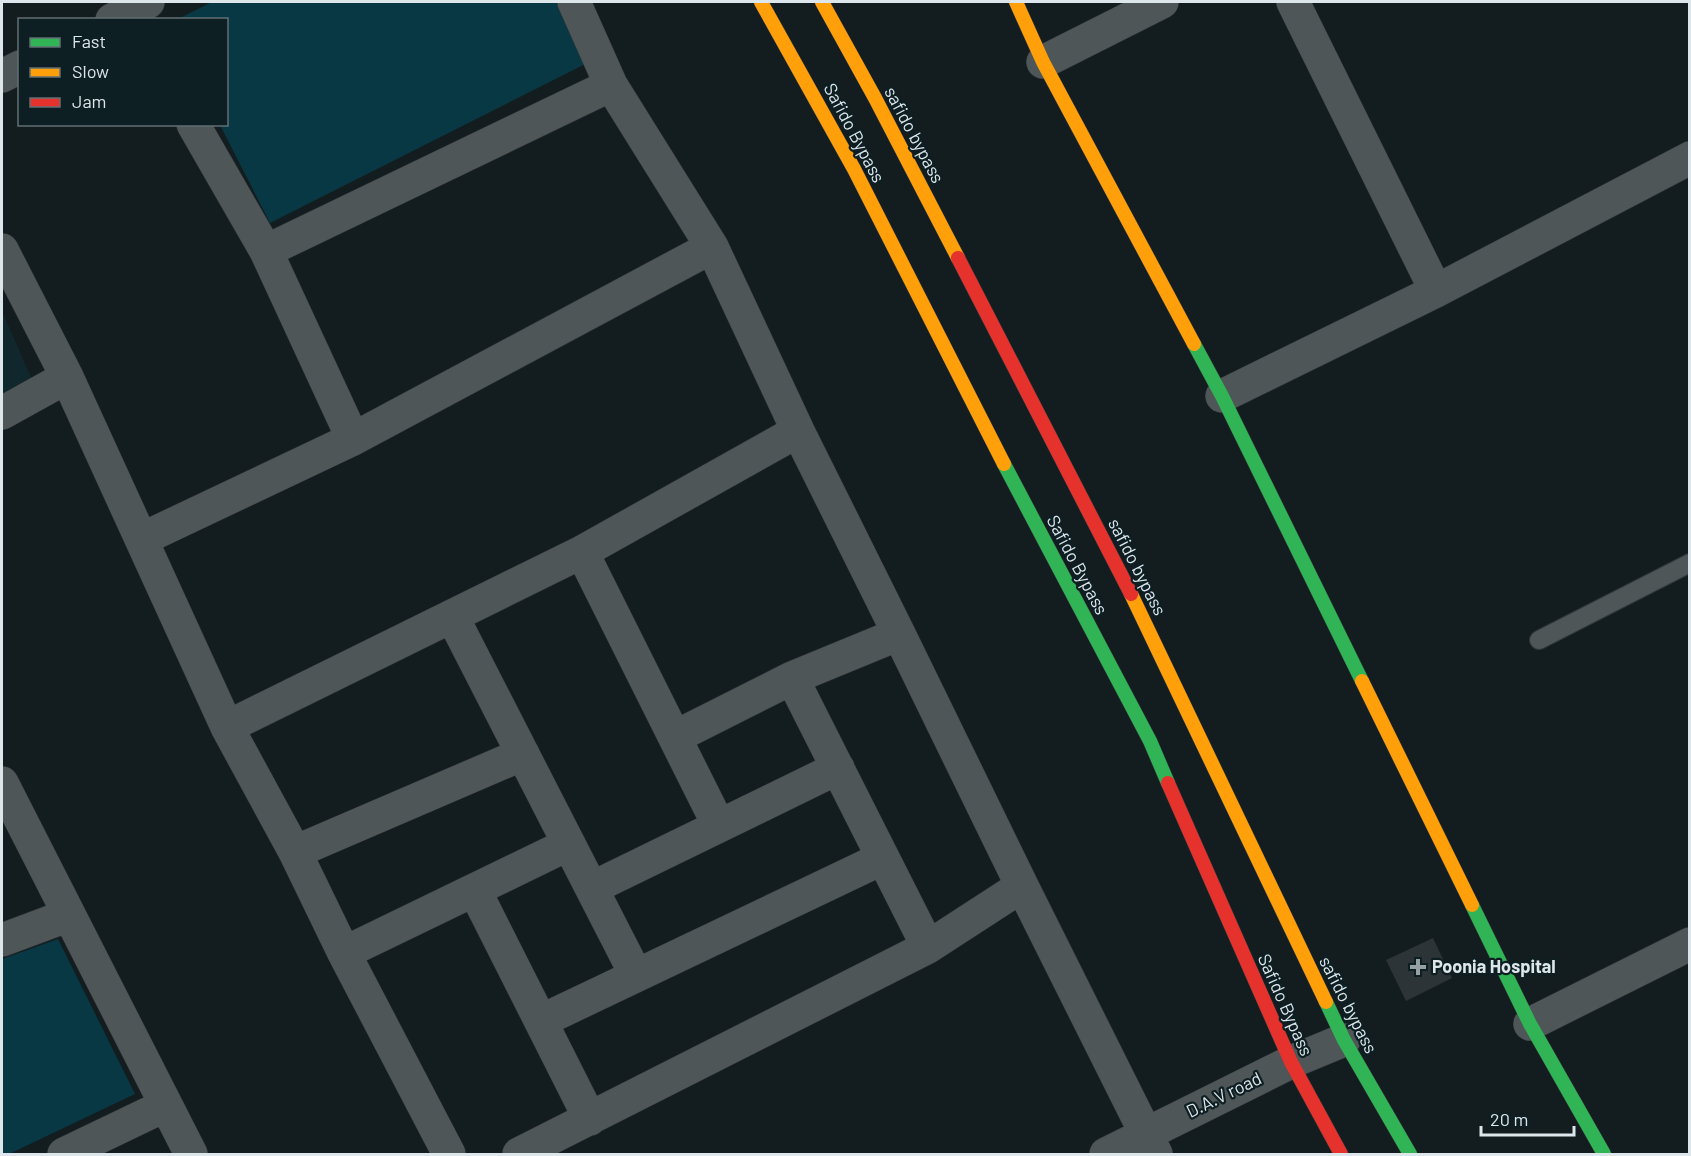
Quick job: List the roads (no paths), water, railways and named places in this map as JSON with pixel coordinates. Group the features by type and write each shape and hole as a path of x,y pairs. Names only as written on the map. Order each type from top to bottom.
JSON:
{"main road":[{"name":"Safido Bypass","path":"761,2 854,169 973,405 1150,741 1291,1062 1341,1155"},
{"name":"safido bypass","path":"822,2 875,98 1129,589 1344,1040 1410,1155"},
{"path":"1016,2 1043,62 1221,396 1530,1024 1604,1155"}],"street":[{"path":"574,2 611,85 712,247 798,431 1151,1144"},
{"path":"1043,62 1162,2"},
{"path":"1293,2 1436,291"},
{"path":"2,76 18,68"},
{"path":"266,251 611,85"},
{"path":"194,126 266,251 353,439"},
{"path":"1221,396 1436,291 1689,158"},
{"path":"142,539 353,439 712,247"},
{"path":"2,250 67,377 227,727 295,852 344,953 449,1155"},
{"path":"2,413 67,377"},
{"path":"227,727 582,552 798,431"},
{"path":"582,552 719,826"},
{"path":"452,616 636,975"},
{"path":"675,737 792,678 899,634"},
{"path":"792,678 928,947"},
{"path":"295,852 523,754"},
{"path":"592,888 838,768"},
{"path":"2,783 191,1155"},
{"path":"344,953 569,844"},
{"path":"541,1021 883,858"},
{"path":"519,1155 928,947 1022,886"},
{"path":"475,891 590,1119"},
{"path":"2,940 69,915"},
{"path":"1530,1024 1689,944"},
{"name":"D.A.V road","path":"1106,1155 1151,1144 1291,1062 1344,1040"},
{"path":"64,1155 166,1105"}],"lane":[{"path":"1539,640 1689,563"}],"place":[{"name":"Poonia Hospital","path":"1418,967"}]}
